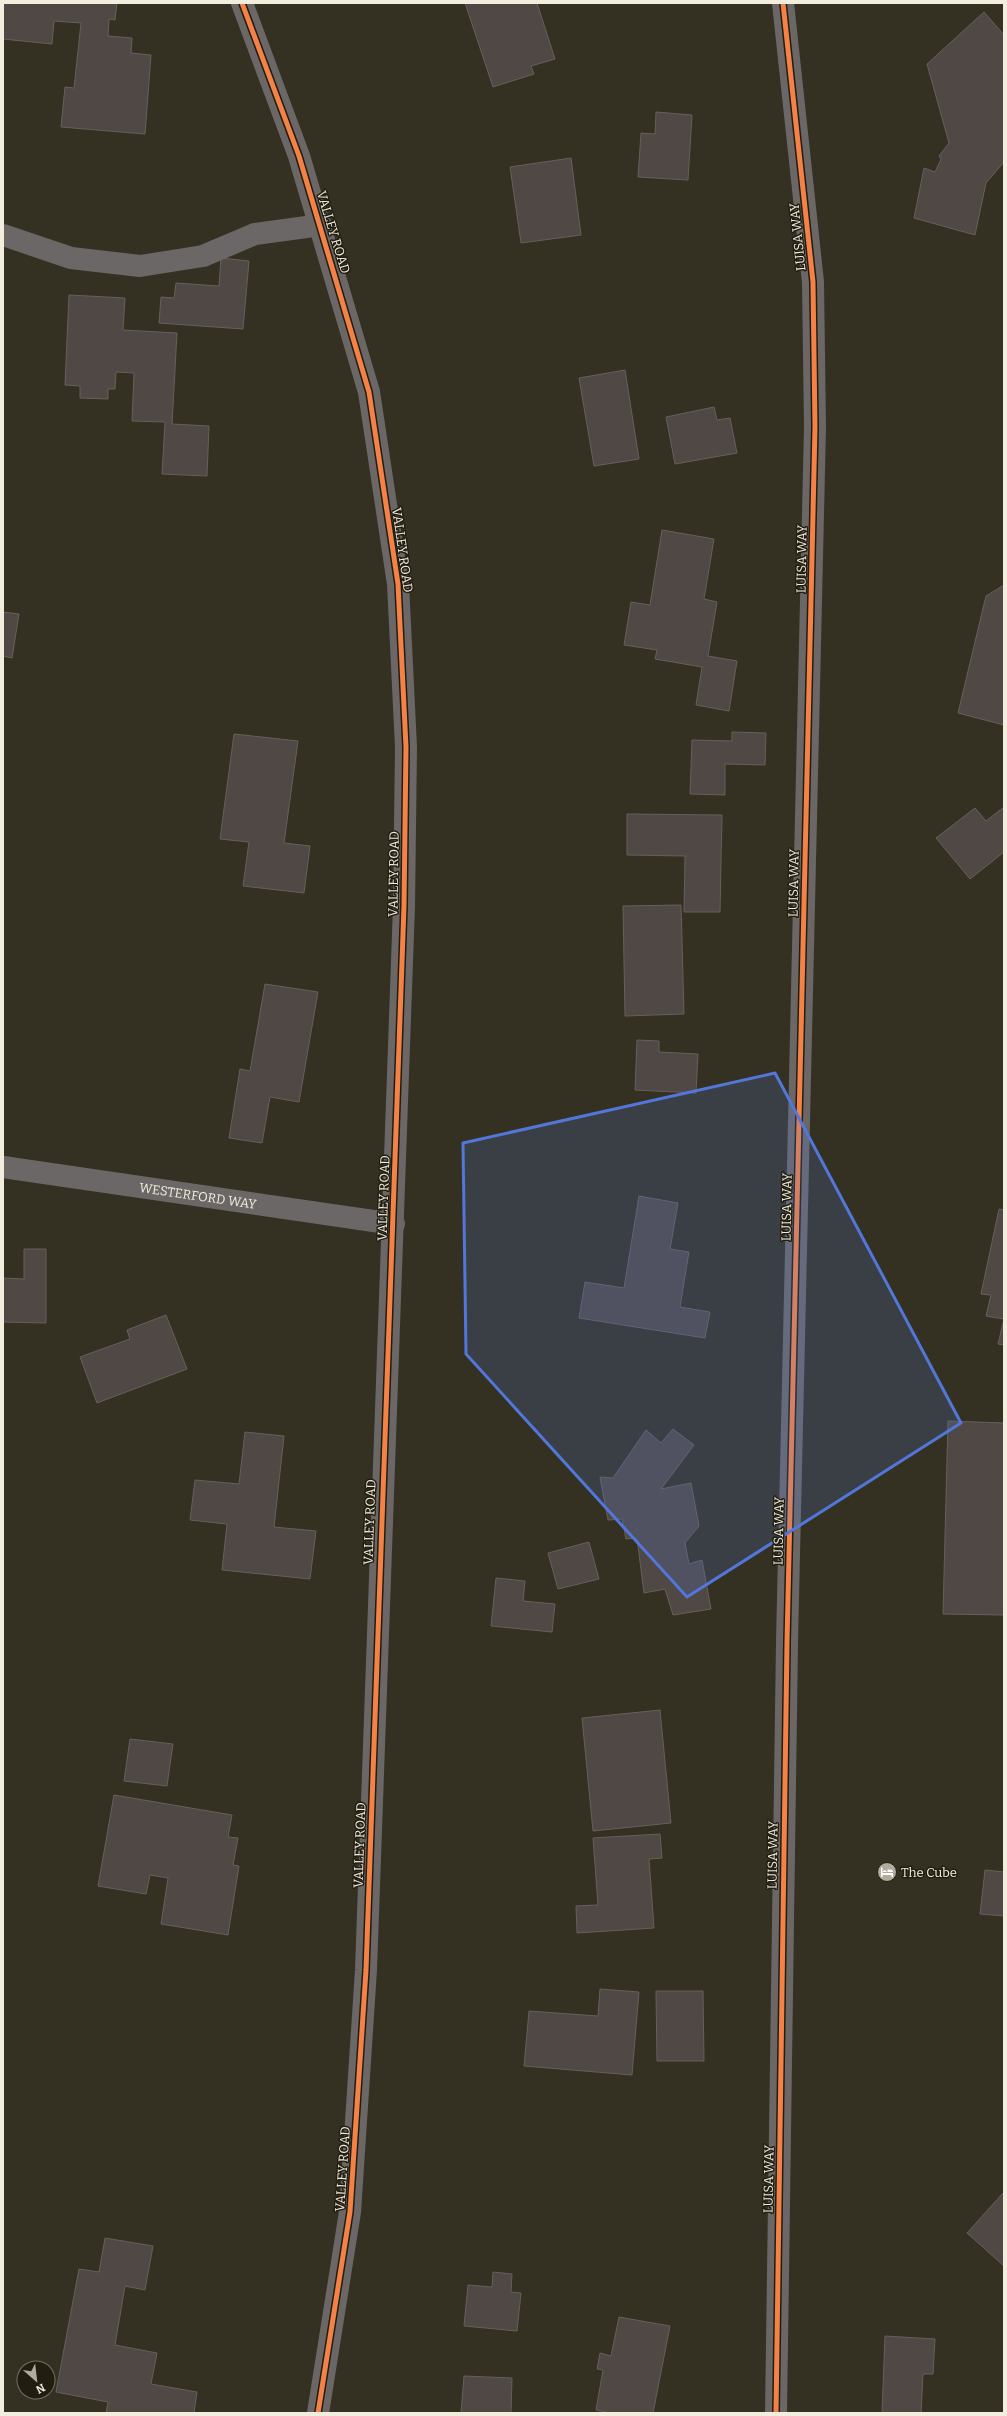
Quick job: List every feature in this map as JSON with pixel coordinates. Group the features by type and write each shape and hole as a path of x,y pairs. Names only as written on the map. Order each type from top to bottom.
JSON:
{"street":[{"name":"VALLEY ROAD","path":"242,3 299,156 321,225 369,392 398,584 406,763 404,906 394,1224 381,1492 364,2001 350,2212 318,2413"},
{"name":"LUISA WAY","path":"776,2413 787,1642 815,427 813,282 783,3"},
{"path":"3,235 71,258 140,266 203,256 255,234 321,225"},
{"name":"WESTERFORD WAY","path":"3,1167 394,1224"}],"highlighted area":[{"path":"775,1073 961,1423 687,1597 466,1354 463,1143"}],"building":[{"path":"3,3 117,3 115,20 109,19 108,36 132,38 131,53 151,55 145,134 61,127 65,87 74,88 81,23 54,21 52,44 3,39"},
{"path":"465,3 537,3 555,59 531,66 534,74 493,87"},
{"path":"984,12 1004,35 1004,162 986,183 975,235 914,218 924,168 935,172 941,159 939,156 949,143 927,64"},
{"path":"656,112 692,115 688,180 638,177 641,133 655,134"},
{"path":"571,158 581,235 521,243 510,167"},
{"path":"221,258 249,261 243,329 159,323 161,297 174,298 176,283 219,286"},
{"path":"69,295 125,298 123,330 177,333 172,424 209,426 207,476 162,474 165,422 132,421 134,373 116,372 115,389 108,389 108,399 80,398 80,386 65,385"},
{"path":"625,370 639,459 594,466 579,378"},
{"path":"714,407 717,420 730,418 737,453 675,464 666,417"},
{"path":"662,530 714,539 704,599 717,602 708,656 737,661 729,711 696,705 702,667 655,659 657,650 624,645 631,602 650,605"},
{"path":"1004,585 1004,725 958,713 986,596"},
{"path":"3,612 19,614 12,658 3,656"},
{"path":"732,732 766,733 765,765 725,764 725,795 690,794 692,740 732,741"},
{"path":"234,734 298,741 284,843 310,846 304,893 243,886 249,842 220,839"},
{"path":"1004,807 1004,852 970,879 936,838 975,808 986,821"},
{"path":"627,814 722,815 720,912 684,912 685,856 627,855"},
{"path":"681,905 684,1014 625,1016 623,906"},
{"path":"265,984 318,992 299,1102 270,1097 262,1143 229,1138 240,1069 250,1071"},
{"path":"637,1040 659,1041 659,1052 698,1054 696,1093 635,1090"},
{"path":"639,1196 678,1203 670,1249 689,1252 680,1307 710,1312 705,1338 579,1318 585,1282 624,1288"},
{"path":"999,1209 1004,1210 1004,1319 986,1316 991,1295 981,1294"},
{"path":"24,1249 46,1249 46,1323 3,1322 3,1278 24,1279"},
{"path":"166,1315 187,1369 97,1403 80,1357 130,1339 127,1330"},
{"path":"1004,1319 1004,1345 998,1344"},
{"path":"948,1421 1004,1423 1004,1615 943,1614"},
{"path":"673,1429 694,1445 661,1489 691,1483 699,1526 685,1543 689,1564 702,1560 711,1609 673,1615 665,1589 644,1593 637,1538 626,1539 622,1519 608,1520 600,1477 613,1478 646,1430 661,1443"},
{"path":"245,1432 284,1436 274,1527 316,1531 310,1579 222,1570 227,1524 190,1520 195,1480 239,1484"},
{"path":"589,1542 599,1579 558,1589 548,1553"},
{"path":"496,1578 525,1581 523,1601 555,1604 552,1632 491,1626"},
{"path":"660,1710 671,1823 593,1831 582,1718"},
{"path":"130,1739 173,1744 167,1786 124,1781"},
{"path":"114,1795 232,1815 228,1837 238,1838 233,1865 239,1866 228,1935 161,1924 168,1878 150,1875 146,1894 98,1886"},
{"path":"660,1834 662,1858 649,1859 654,1928 577,1933 576,1906 598,1905 593,1838"},
{"path":"985,1870 1004,1872 1004,1916 980,1914"},
{"path":"600,1989 639,1992 632,2075 524,2066 529,2011 598,2016"},
{"path":"656,1991 703,1991 704,2061 657,2061"},
{"path":"1004,2192 1004,2266 967,2233"},
{"path":"105,2238 153,2246 145,2290 125,2286 115,2345 157,2353 151,2384 197,2392 194,2413 106,2413 108,2402 56,2392 79,2269 99,2272"},
{"path":"493,2272 512,2274 511,2292 521,2293 517,2331 464,2326 468,2285 492,2287"},
{"path":"619,2317 670,2326 653,2413 610,2413 596,2410 603,2370 597,2369 600,2353 611,2356"},
{"path":"885,2336 935,2339 933,2374 923,2374 921,2413 882,2413"},
{"path":"464,2376 512,2378 511,2413 461,2413"}],"cycle path":[{"path":"242,3 299,156 369,392 398,584 406,747 404,906 366,1970 350,2212 318,2413"},
{"path":"776,2413 787,1642 815,427 813,282 783,3"}],"place":[{"name":"The Cube","path":"887,1872"}]}
